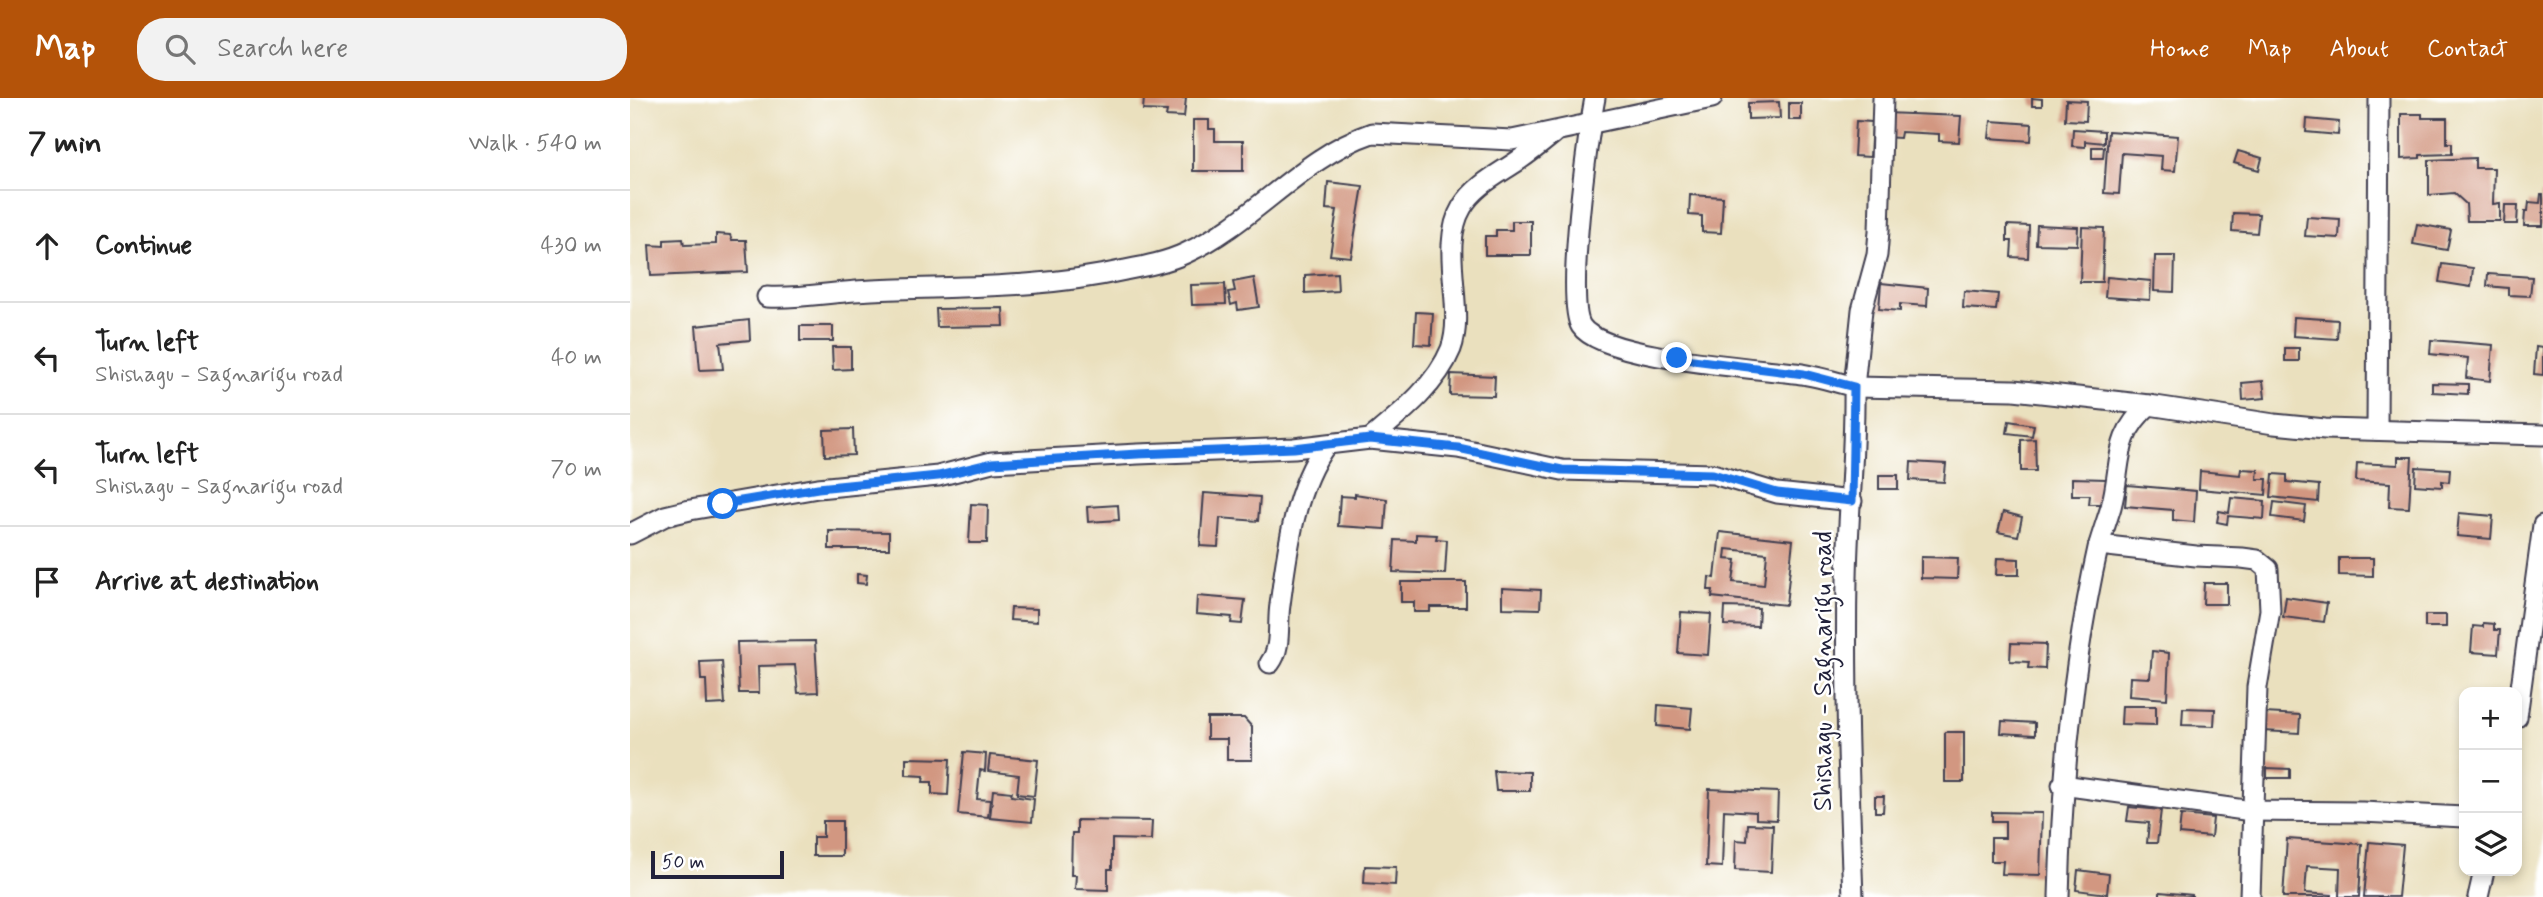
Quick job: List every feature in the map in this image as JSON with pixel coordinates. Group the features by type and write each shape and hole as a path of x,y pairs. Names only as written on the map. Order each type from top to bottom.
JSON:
{"street":[{"path":"1595,98 1578,240 1576,317 1590,336 1616,346 1725,365 1804,374 1854,387 2014,390 2149,405 2296,427 2543,435"},
{"path":"767,297 786,298 857,290 1032,285 1093,277 1155,264 1186,253 1217,236 1327,153 1351,140 1372,133 1512,140 1712,98"},
{"name":"Shishagu - Sagnarigu road","path":"1853,897 1847,741 1847,575 1852,501 1854,387 1862,310 1877,255 1880,231 1883,98"},
{"path":"2377,430 2379,98"},
{"path":"1370,439 1407,407 1436,375 1452,346 1454,308 1451,267 1455,226 1463,205 1483,184 1556,132"},
{"path":"2059,897 2063,785 2079,646 2124,435 2134,419 2149,405"},
{"path":"630,534 665,516 690,510 818,488 938,476 992,463 1326,445 1370,439 1458,448 1562,470 1713,474 1777,493 1852,501"},
{"path":"1270,663 1277,647 1279,605 1294,525 1309,472 1326,445"},
{"path":"2521,687 2543,525"},
{"path":"2099,545 2196,556 2242,558 2257,561 2268,569 2270,610 2257,687 2250,897"},
{"path":"2063,785 2252,811 2459,817"},
{"path":"2478,897 2483,876"}],"building":[{"path":"1144,98 1186,98 1184,117 1166,116 1167,111 1143,110"},
{"path":"2032,98 2042,99 2042,106 2032,106"},
{"path":"2066,100 2087,101 2086,121 2065,120"},
{"path":"1779,102 1780,118 1748,119 1748,103"},
{"path":"1789,103 1801,103 1801,120 1789,120"},
{"path":"1885,113 1961,116 1959,142 1939,141 1939,134 1901,132 1900,138 1884,137"},
{"path":"2401,114 2422,114 2422,118 2447,118 2447,143 2452,143 2452,154 2420,155 2420,158 2401,159"},
{"path":"2307,119 2339,122 2338,135 2306,132"},
{"path":"1193,120 1209,120 1209,129 1215,129 1215,141 1243,141 1243,171 1193,171"},
{"path":"1856,121 1872,122 1870,157 1854,156"},
{"path":"1991,121 2032,124 2031,141 1989,138"},
{"path":"2073,129 2104,131 2104,143 2085,141 2085,147 2072,146"},
{"path":"2108,131 2178,136 2175,171 2161,170 2162,156 2122,153 2119,194 2104,193"},
{"path":"2092,147 2104,147 2103,158 2092,158"},
{"path":"2238,151 2262,158 2259,170 2234,163"},
{"path":"2475,158 2475,168 2494,168 2493,204 2500,203 2500,221 2467,221 2466,204 2454,193 2429,195 2429,160"},
{"path":"1328,182 1363,186 1351,257 1330,255 1337,210 1326,209"},
{"path":"2541,194 2543,226 2524,226 2529,202 2540,203"},
{"path":"1690,195 1723,197 1721,233 1702,232 1702,216 1689,215"},
{"path":"2505,205 2518,205 2517,224 2504,224"},
{"path":"2233,213 2259,214 2257,233 2232,231"},
{"path":"2307,217 2340,219 2339,238 2305,236"},
{"path":"1512,221 1531,221 1531,255 1485,255 1485,236 1496,236 1496,230 1512,230"},
{"path":"2417,224 2451,230 2447,250 2413,244"},
{"path":"2007,225 2029,226 2028,258 2011,257 2012,241 2007,241"},
{"path":"2037,225 2078,227 2077,245 2036,244"},
{"path":"2082,227 2104,228 2102,282 2080,282"},
{"path":"716,234 730,235 732,240 746,240 748,272 651,276 649,245 664,246 664,240 683,239 684,245 716,244"},
{"path":"2155,256 2175,256 2174,292 2154,291"},
{"path":"2442,264 2473,268 2471,287 2439,282"},
{"path":"1337,273 1338,291 1305,293 1305,275"},
{"path":"2488,274 2532,277 2530,296 2508,295 2508,288 2487,286"},
{"path":"2107,277 2151,281 2150,300 2105,297"},
{"path":"1254,278 1259,307 1238,310 1237,303 1231,305 1228,292 1235,291 1233,282"},
{"path":"1881,283 1928,288 1927,306 1900,304 1900,311 1879,309"},
{"path":"1225,284 1226,304 1192,305 1191,285"},
{"path":"1964,291 1998,294 1996,310 1963,308"},
{"path":"1003,308 1004,326 937,327 936,309"},
{"path":"1416,312 1433,313 1431,345 1414,344"},
{"path":"2294,317 2338,320 2337,339 2293,336"},
{"path":"749,320 750,340 720,343 723,369 700,370 696,326"},
{"path":"800,326 833,326 833,341 800,341"},
{"path":"2431,340 2493,345 2490,381 2466,378 2468,358 2430,354"},
{"path":"832,347 851,347 851,369 833,370"},
{"path":"2536,347 2543,348 2543,375 2534,374"},
{"path":"2285,348 2299,348 2299,361 2285,361"},
{"path":"1451,374 1495,376 1494,396 1450,395"},
{"path":"2263,381 2265,398 2243,400 2242,383"},
{"path":"2432,383 2468,384 2468,394 2432,392"},
{"path":"2009,421 2034,425 2032,436 2007,433"},
{"path":"853,429 854,455 825,456 824,430"},
{"path":"2035,439 2036,471 2021,471 2021,440"},
{"path":"2398,457 2412,457 2409,508 2389,507 2390,483 2356,481 2357,463 2398,465"},
{"path":"1911,462 1946,464 1944,482 1910,480"},
{"path":"2416,467 2450,469 2449,482 2442,481 2442,487 2415,485"},
{"path":"2241,469 2258,470 2257,479 2267,479 2266,495 2199,489 2200,471 2240,475"},
{"path":"2273,474 2287,475 2287,482 2319,485 2318,502 2271,497"},
{"path":"1879,475 1898,475 1898,489 1879,489"},
{"path":"2072,478 2106,479 2105,504 2089,504 2090,495 2072,495"},
{"path":"2127,485 2196,491 2194,522 2173,520 2173,510 2125,506"},
{"path":"1204,493 1260,497 1258,521 1220,518 1218,547 1200,546"},
{"path":"1355,494 1387,499 1385,529 1338,526 1340,496 1355,497"},
{"path":"2231,498 2265,501 2264,519 2228,516 2227,524 2217,522 2219,511 2229,513"},
{"path":"2274,502 2306,506 2304,521 2272,517"},
{"path":"971,504 988,505 987,543 969,543"},
{"path":"1118,505 1119,520 1088,522 1087,507"},
{"path":"2003,512 2022,517 2018,536 1998,532"},
{"path":"2459,513 2493,516 2491,539 2457,536"},
{"path":"829,531 889,532 889,549 829,549"},
{"path":"1720,532 1793,540 1786,605 1712,597 1713,590 1708,590 1709,577 1715,578","holes":["1726,549 1767,553 1764,585 1733,582 1736,560 1725,559"]},
{"path":"1416,534 1437,535 1436,539 1447,540 1445,574 1393,572 1395,540 1416,541"},
{"path":"1921,557 1958,558 1957,579 1921,578"},
{"path":"1997,558 2019,559 2019,575 1996,575"},
{"path":"2339,558 2373,558 2373,576 2339,575"},
{"path":"857,574 867,575 866,584 857,583"},
{"path":"1401,582 1466,582 1466,607 1430,607 1430,612 1414,612 1414,602 1401,602"},
{"path":"2204,583 2227,583 2227,604 2203,604"},
{"path":"1502,588 1541,590 1540,609 1502,608"},
{"path":"1197,596 1245,600 1242,624 1231,623 1232,617 1196,614"},
{"path":"2286,597 2327,603 2324,622 2283,617"},
{"path":"1725,607 1759,608 1758,626 1724,625"},
{"path":"1011,608 1037,609 1037,622 1010,620"},
{"path":"1681,612 1711,614 1708,655 1678,653"},
{"path":"2425,615 2446,615 2446,627 2425,627"},
{"path":"2483,623 2494,624 2494,630 2500,630 2498,654 2471,652 2473,626 2483,627"},
{"path":"815,641 818,692 798,693 795,665 758,666 759,693 739,693 737,642"},
{"path":"2011,643 2046,644 2045,669 2028,668 2029,662 2010,661"},
{"path":"2152,651 2169,653 2167,699 2129,696 2130,677 2150,678"},
{"path":"722,661 725,704 707,705 706,680 701,680 700,662"},
{"path":"1658,705 1692,708 1690,729 1657,726"},
{"path":"2122,706 2156,706 2156,725 2121,724"},
{"path":"2183,708 2215,709 2214,726 2182,725"},
{"path":"2264,713 2300,715 2299,733 2263,731"},
{"path":"1207,718 1244,718 1252,727 1252,760 1227,760 1227,739 1207,739"},
{"path":"2002,721 2035,723 2035,735 2001,733"},
{"path":"1945,732 1964,732 1964,782 1945,782"},
{"path":"964,752 986,754 985,771 980,770 977,799 990,800 988,817 958,814"},
{"path":"990,755 1038,760 1034,796 1017,794 1019,775 988,771"},
{"path":"906,758 950,759 948,795 932,794 932,782 923,782 924,776 906,775"},
{"path":"2267,768 2290,769 2290,778 2267,778"},
{"path":"1494,771 1530,772 1530,791 1496,791"},
{"path":"1709,789 1778,792 1777,820 1756,819 1756,812 1724,810 1722,867 1706,866"},
{"path":"993,790 1012,792 1011,796 1034,799 1032,822 990,818"},
{"path":"1875,796 1884,796 1883,812 1875,812"},
{"path":"2129,807 2161,810 2157,843 2147,843 2149,823 2127,821"},
{"path":"1992,812 2042,813 2040,875 2002,874 2003,861 1991,861 1991,838 2005,838 2005,821 1992,821"},
{"path":"2181,815 2213,818 2211,837 2179,834"},
{"path":"1077,820 1152,821 1151,840 1112,839 1112,869 1108,869 1108,890 1075,889 1076,875 1071,875 1072,833 1077,833"},
{"path":"823,821 842,821 842,856 813,856 813,837 823,837"},
{"path":"1748,824 1773,825 1771,872 1735,870 1736,840 1747,841"},
{"path":"2287,839 2362,844 2359,897 2339,897 2340,868 2307,866 2305,893 2332,897 2283,897"},
{"path":"2369,842 2403,845 2398,897 2364,897"},
{"path":"1365,866 1396,867 1395,885 1364,883"},
{"path":"2078,870 2109,874 2107,894 2076,890"},
{"path":"2160,892 2192,895 2192,897 2160,897"}],"route":[{"path":"723,504 818,488 938,476 974,466 1019,460 1294,448 1370,439 1458,448 1562,470 1713,474 1777,493 1852,501 1854,387 1804,374 1677,358"}]}
